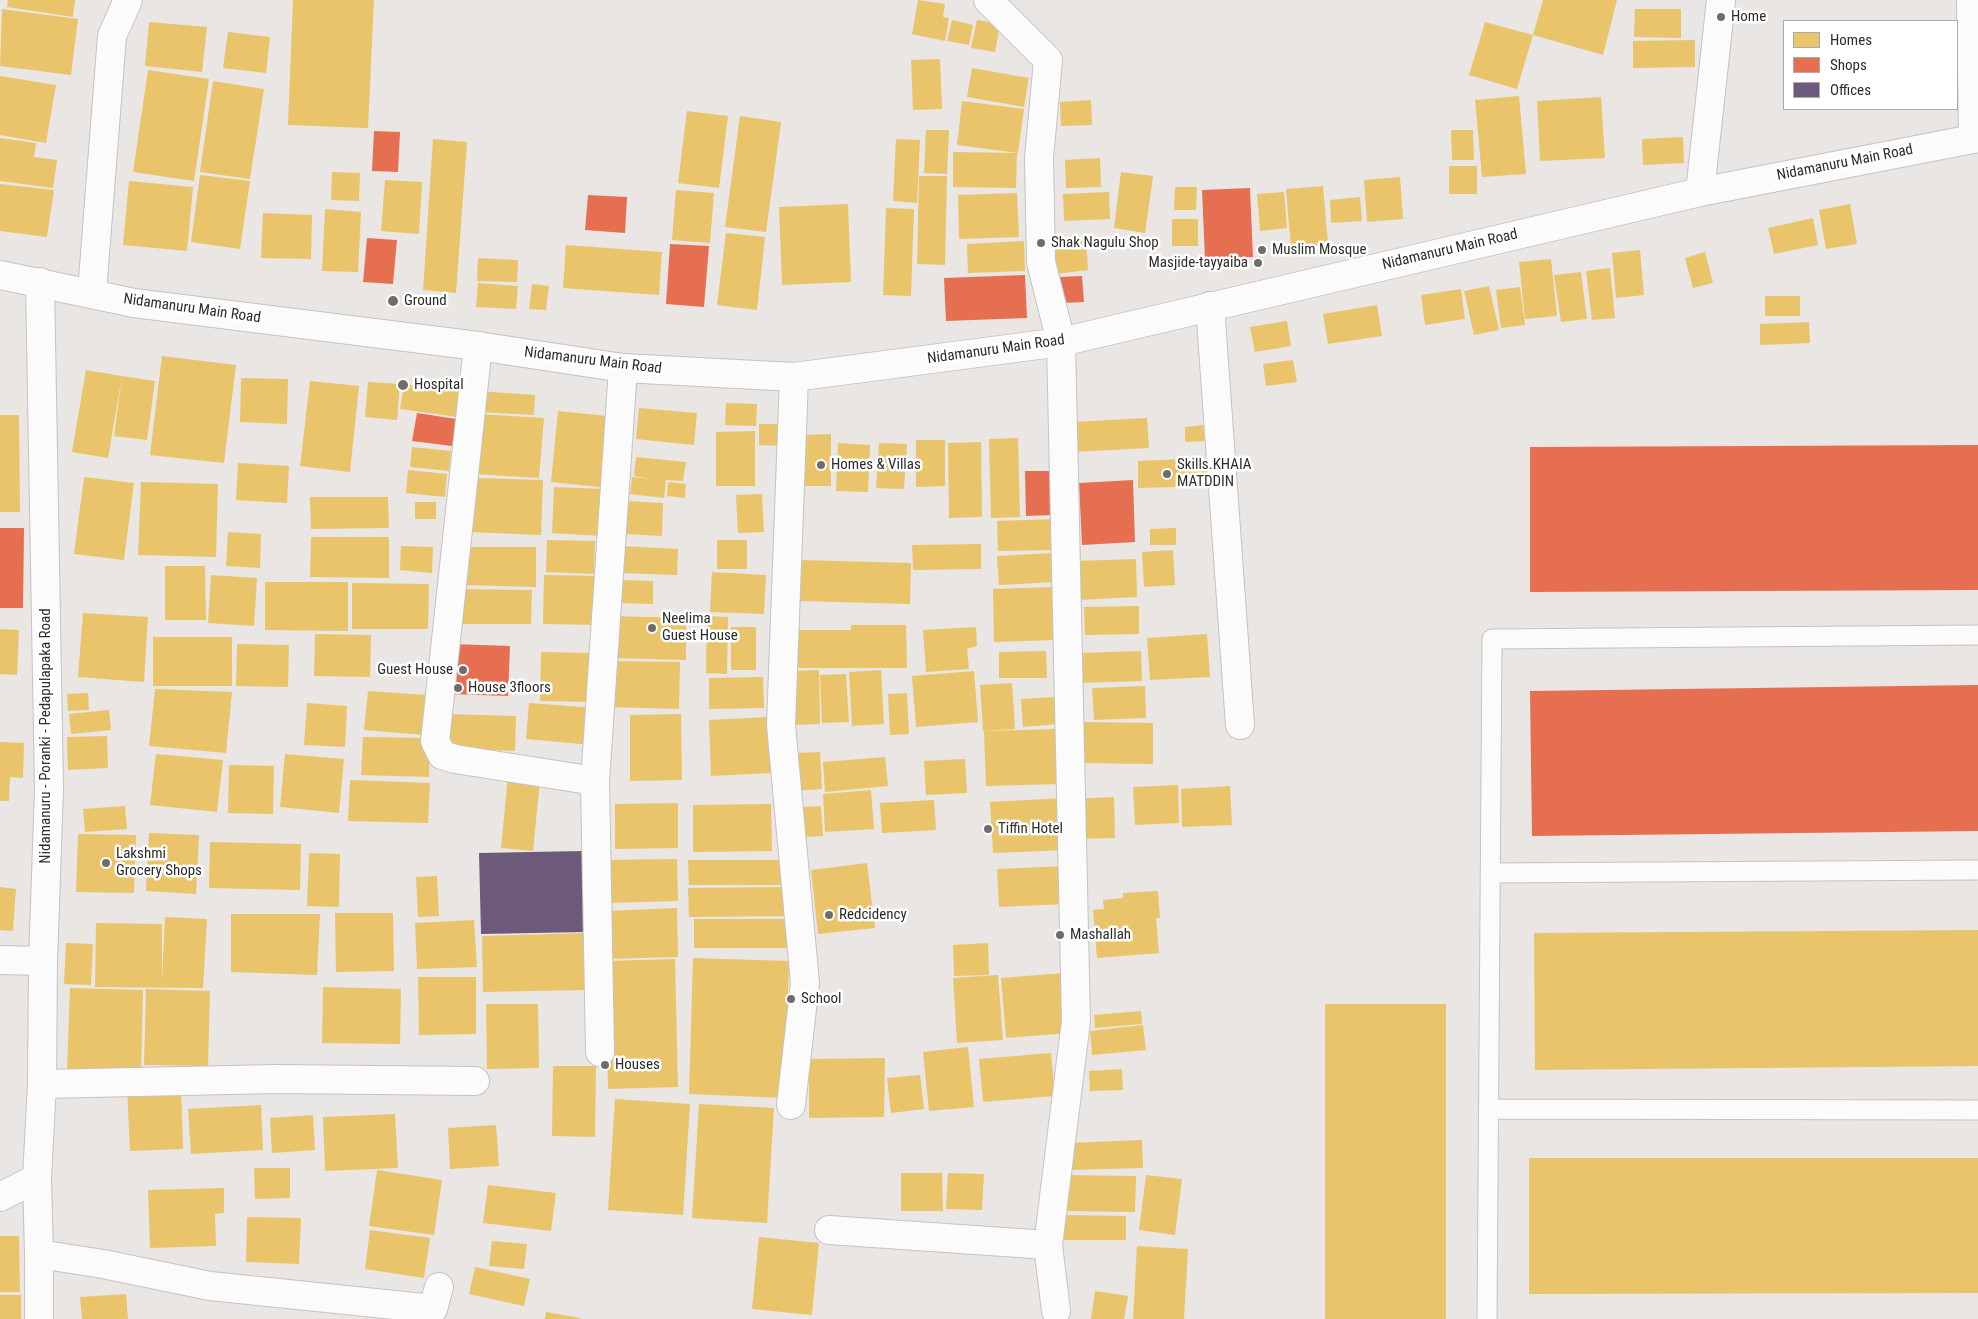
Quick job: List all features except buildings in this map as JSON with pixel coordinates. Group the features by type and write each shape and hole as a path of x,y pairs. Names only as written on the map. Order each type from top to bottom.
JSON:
{"street":[{"path":"92,292 112,36 112,0"},
{"path":"112,36 128,0"},
{"path":"988,0 1048,60 1039,158 1041,262 1062,342 1076,1021 1048,1246 1056,1311"},
{"path":"1700,192 1721,0"},
{"path":"1971,0 1975,138"},
{"name":"Nidamanuru Main Road","path":"0,275 92,292 134,303 478,346 623,368 794,376 1062,342 1700,192 1975,138"},
{"name":"Nidamanuru - Poranki - Pedapulapaka Road","path":"39,1319 37,1178 42,1084 43,961 49,790 40,282"},
{"path":"1210,306 1240,725"},
{"path":"478,346 435,741 442,755 455,759 595,781"},
{"path":"600,1052 595,781 623,368"},
{"path":"791,1105 805,983 781,725 794,376"},
{"path":"0,960 43,961"},
{"path":"42,1084 276,1079 475,1081"},
{"path":"0,1197 37,1178"},
{"path":"829,1230 1048,1246"},
{"path":"39,1254 103,1264 210,1286 435,1305"}],"lane":[{"path":"1487,1319 1492,638 1978,635"},
{"path":"1490,872 1978,870"},
{"path":"1488,1109 1978,1110"}],"place":[{"name":"Home","path":"1721,17"},
{"name":"Shak Nagulu Shop","path":"1041,243"},
{"name":"Muslim Mosque","path":"1262,250"},
{"name":"Masjide-tayyaiba","path":"1258,263"},
{"name":"Ground","path":"393,301"},
{"name":"Hospital","path":"403,385"},
{"name":"Homes & Villas","path":"821,465"},
{"name":"Skills.KHAIA MATDDIN","path":"1167,474"},
{"name":"Neelima Guest House","path":"652,628"},
{"name":"Guest House","path":"463,670"},
{"name":"House 3floors","path":"458,688"},
{"name":"Tiffin Hotel","path":"988,829"},
{"name":"Lakshmi Grocery Shops","path":"106,863"},
{"name":"Redcidency","path":"829,915"},
{"name":"Mashallah","path":"1060,935"},
{"name":"School","path":"791,999"},
{"name":"Houses","path":"605,1065"}]}
